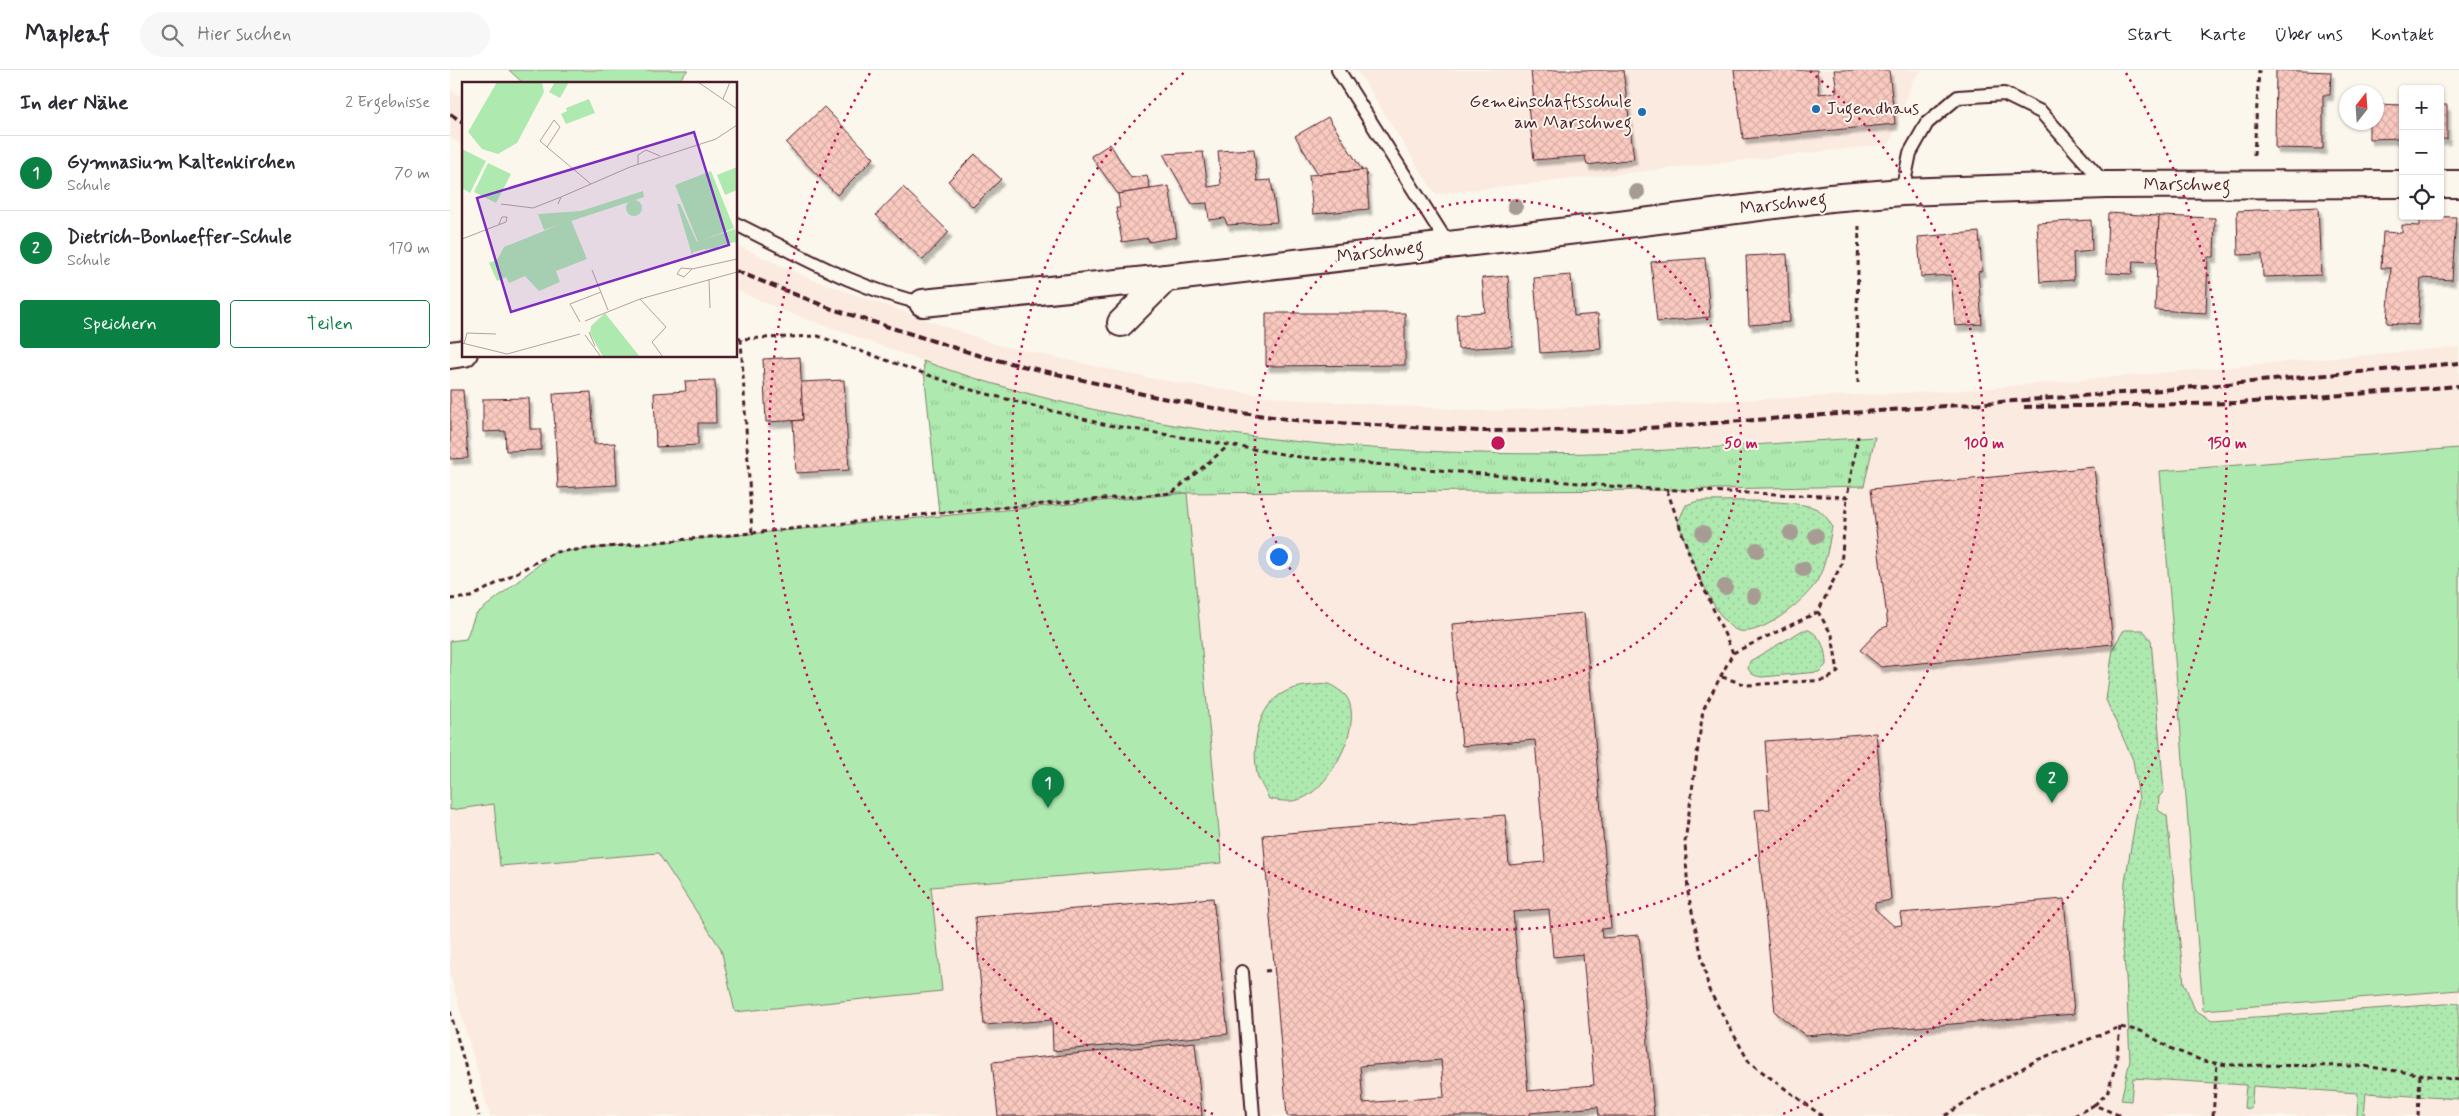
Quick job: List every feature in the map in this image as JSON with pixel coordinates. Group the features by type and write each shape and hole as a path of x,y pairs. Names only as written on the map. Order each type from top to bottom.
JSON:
{"street":[{"name":"Marschweg","path":"923,303 1166,278 1902,192 2106,185 2399,184"},
{"path":"2444,184 2459,184"},
{"path":"1121,323 1166,278"}],"lane":[{"path":"1338,70 1448,244"},
{"path":"1902,192 1910,153 1927,123 1958,97 2004,94 2041,112 2106,185"},
{"path":"738,225 850,279 900,298 923,303"},
{"path":"1242,972 1253,1116"}],"path":[{"path":"2253,186 2259,70"},
{"path":"1858,383 1857,313 1860,196"},
{"path":"752,533 741,339 818,336 968,389 1103,424 1228,446 1310,458 1667,490 1847,497"},
{"path":"1822,1116 1749,1062 1709,990 1688,893 1685,842 1703,710 1733,653 1818,612 1841,565 1847,497 1858,436"},
{"path":"450,600 471,597 556,552 939,513 1172,493 1228,446"},
{"path":"1667,490 1693,564 1733,653"},
{"path":"1722,677 1747,685 1826,680 1838,672 1832,635 1818,612"},
{"path":"450,1011 479,1116"},
{"path":"2074,1116 2094,1105 2107,1094 2116,1064 2120,1028"},
{"path":"1945,1116 1980,1092 2037,1060 2120,1028 2141,1031 2172,1048 2203,1061 2260,1066 2363,1066 2459,1080"},
{"path":"2213,1116 2217,1063"},
{"path":"2418,1116 2420,1074"},
{"path":"2094,1105 2121,1116"}],"shaded area":[{"name":"Gemeinschaftsschule am Marschweg","path":"1357,70 1922,70 1913,80 1890,144 1435,194"},
{"path":"450,90 462,97 462,145 450,137"},
{"path":"738,246 808,278 998,345 1154,379 1288,399 1484,411 1953,391 2459,347 2459,1116 490,1116 450,974 450,641 466,639 475,615 556,552 939,513 1172,493 1667,490 1875,437 1618,452 1479,453 1298,443 1145,421 985,383 787,312 738,291"}],"green space":[{"path":"509,70 688,70 677,82 522,82"},
{"path":"923,361 990,383 1058,401 1127,416 1197,429 1337,445 1408,450 1529,454 1628,452 1875,437 1864,486 1667,490 1172,493 939,513"},
{"path":"2459,448 2459,990 2203,1010 2160,471"},
{"path":"1187,493 1222,863 931,887 942,991 735,1012 721,949 658,853 500,866 494,804 450,810 450,641 466,639 475,615 555,552"},
{"path":"1698,501 1777,502 1817,509 1826,516 1832,526 1827,554 1817,581 1792,608 1767,625 1755,630 1743,631 1734,629 1726,622 1709,596 1678,522 1686,505"},
{"path":"1803,630 1809,630 1817,636 1822,644 1826,665 1819,672 1762,677 1755,676 1750,672 1748,668 1750,661"},
{"path":"2124,630 2143,630 2151,640 2164,791 2159,797 2158,810 2167,816 2184,983 2195,1010 2212,1020 2459,1003 2459,1099 2366,1093 2364,1116 2357,1115 2358,1093 2253,1086 2251,1109 2244,1108 2246,1085 2133,1078 2131,1101 2121,1100 2130,1060 2126,977 2121,932 2125,882 2139,799 2133,760 2106,700 2113,648"},
{"path":"1330,684 1346,696 1351,708 1348,737 1342,753 1324,781 1313,792 1295,801 1269,799 1257,774 1255,752 1258,728 1262,717 1275,698 1285,692 1301,687"}],"building":[{"path":"1531,70 1623,70 1634,159 1587,165 1585,156 1534,160 1528,105 1534,104"},
{"name":"Jugendhaus","path":"1734,70 1817,70 1819,94 1837,92 1834,70 1889,70 1895,124 1743,139"},
{"path":"2276,70 2331,72 2330,95 2323,95 2323,149 2275,148"},
{"path":"2384,104 2399,105 2399,138 2369,139 2369,130 2384,130"},
{"path":"2444,105 2447,105 2447,139 2444,139"},
{"path":"824,107 874,158 837,195 786,143"},
{"path":"1328,117 1362,170 1318,174 1295,136"},
{"path":"1110,144 1131,178 1147,175 1150,189 1118,194 1091,156"},
{"path":"1254,149 1257,181 1271,180 1277,222 1227,225 1225,218 1209,220 1207,203 1192,204 1163,154 1203,152 1208,187 1221,185 1218,151"},
{"path":"975,154 1001,179 973,207 948,181"},
{"path":"1366,170 1369,209 1313,214 1309,175"},
{"path":"1169,186 1177,237 1149,242 1148,238 1122,242 1116,208 1120,208 1118,194"},
{"path":"903,187 949,232 923,260 876,215"},
{"path":"2318,207 2321,275 2263,277 2262,254 2238,255 2237,211"},
{"path":"2108,213 2159,216 2157,262 2133,261 2132,274 2106,273"},
{"path":"2159,216 2215,218 2214,257 2208,257 2206,313 2155,310"},
{"path":"2444,217 2456,217 2452,280 2421,278 2418,325 2387,323 2391,268 2381,268 2383,232 2402,233 2402,225 2420,226 2420,220 2444,220"},
{"path":"2091,220 2092,251 2073,253 2074,280 2040,282 2037,223"},
{"path":"1979,232 1982,271 1978,272 1982,324 1955,326 1951,275 1921,277 1918,237"},
{"path":"1787,254 1790,322 1749,325 1746,256"},
{"path":"1705,258 1710,317 1657,322 1651,262"},
{"path":"1571,275 1574,316 1598,314 1601,349 1540,353 1534,278"},
{"path":"1508,276 1512,346 1458,349 1456,314 1485,312 1482,278"},
{"path":"1266,313 1405,313 1405,365 1266,366"},
{"path":"800,357 803,420 766,422 763,359"},
{"path":"715,380 716,423 698,423 698,445 656,447 654,393 686,391 685,381"},
{"path":"844,380 849,470 796,473 793,421 803,420 801,382"},
{"path":"450,390 463,390 468,458 450,459"},
{"path":"591,392 594,444 615,443 617,485 558,488 553,394"},
{"path":"529,398 530,429 541,429 541,450 506,451 505,431 483,432 483,399"},
{"path":"2094,467 2113,644 1881,667 1860,650 1880,629 1888,626 1871,489"},
{"path":"1584,613 1611,928 1601,929 1602,938 1639,935 1654,1116 1599,1116 1598,1107 1530,1113 1530,1116 1287,1116 1263,835 1505,815 1509,865 1545,862 1535,740 1462,746 1452,624","holes":["1549,909 1553,957 1583,954 1594,1085 1528,1091 1513,912","1441,1060 1444,1097 1363,1103 1360,1066"]},
{"path":"1876,733 1891,900 1875,903 1875,909 1894,926 1902,925 1900,913 2064,899 2074,1014 1806,1036 1775,1012 1755,810 1770,809 1765,741"},
{"path":"1213,898 1228,1034 1053,1051 1052,1020 984,1025 975,917"},
{"path":"1195,1042 1202,1116 998,1116 992,1062"}],"railway":[{"path":"450,114 462,122"},
{"path":"738,272 832,309 984,357 1147,395 1234,412 1303,421 1480,431 1620,430 2162,390 2459,363"},
{"path":"2024,407 2239,403 2459,386"}],"place":[{"name":"Jugendhaus","path":"1816,109"},
{"name":"Gemeinschaftsschule am Marschweg","path":"1642,112"},
{"name":"Dietrich-Bonhoeffer-Schule","path":"2052,803"},
{"name":"Gymnasium Kaltenkirchen","path":"1048,808"}]}
